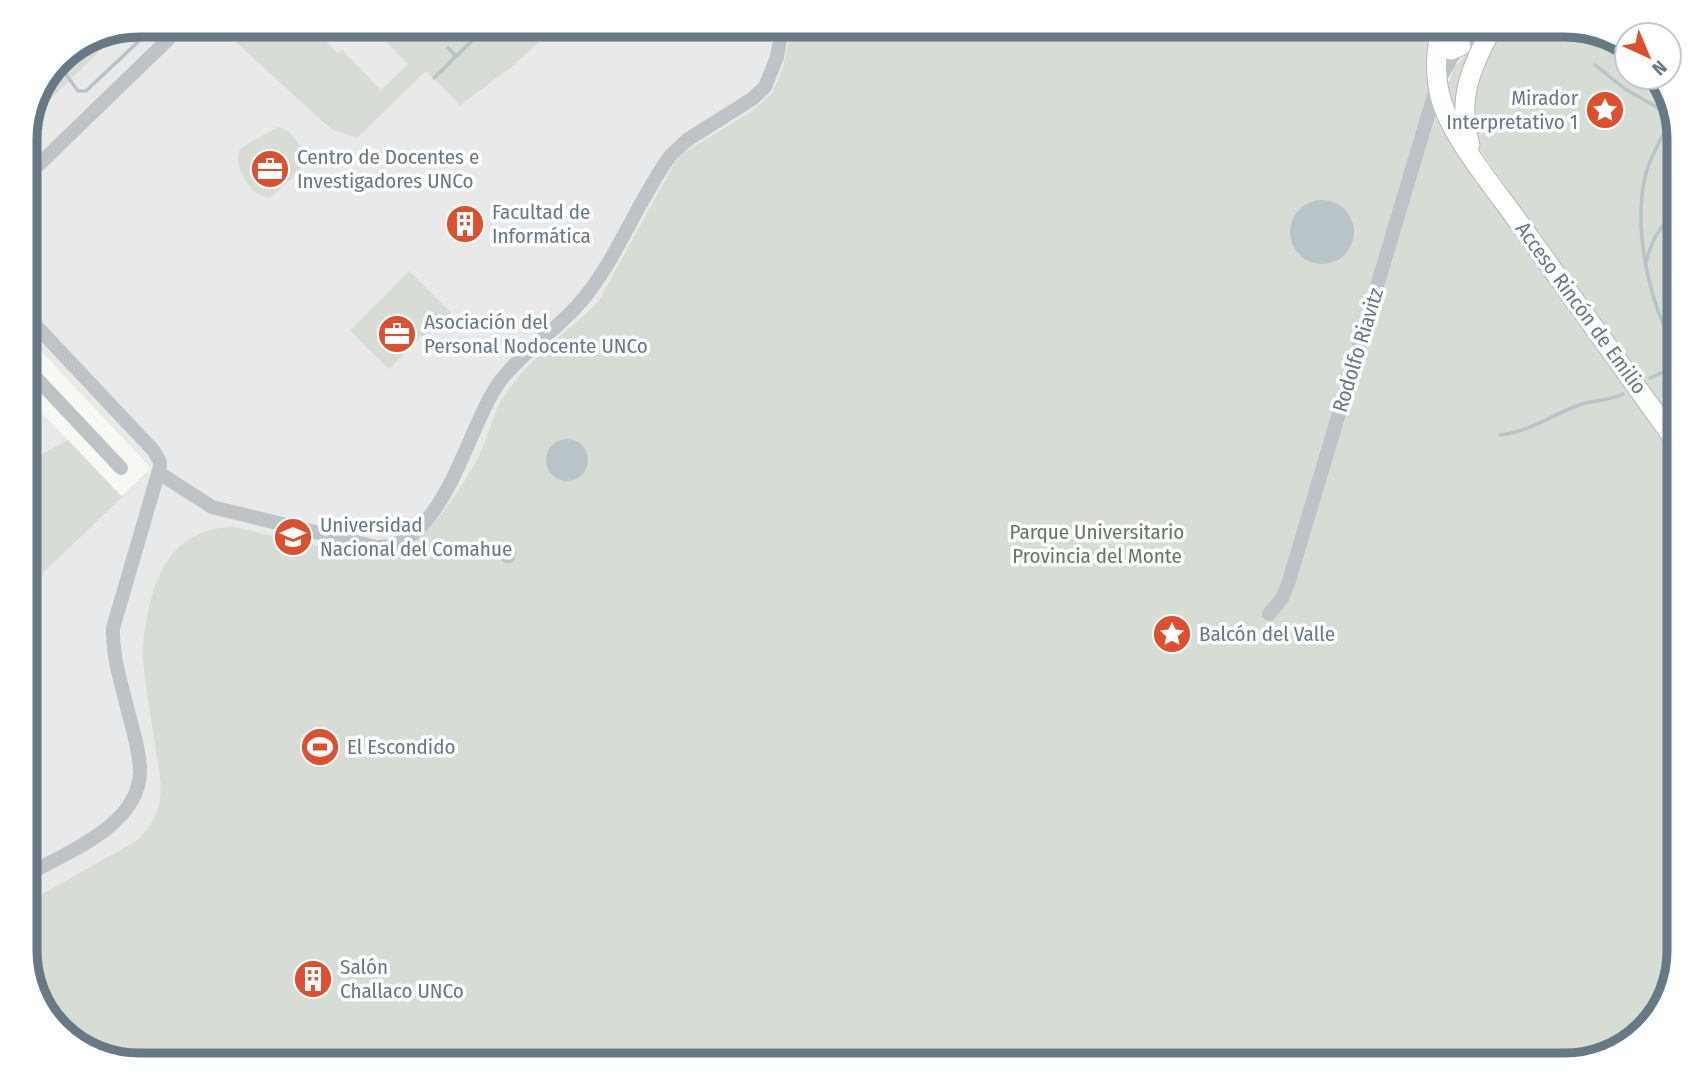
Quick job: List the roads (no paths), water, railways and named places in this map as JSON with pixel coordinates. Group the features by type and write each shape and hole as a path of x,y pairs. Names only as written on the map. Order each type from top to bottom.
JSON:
{"main road":[{"name":"Rodolfo Riavitz","path":"1438,82 1440,37"},
{"path":"1442,37 1447,49 1455,50 1461,46"},
{"name":"Acceso Rincón de Emilio","path":"1482,171 1469,144 1464,100 1472,69 1488,37"},
{"name":"Acceso Rincón de Emilio","path":"1438,82 1450,122 1482,171 1667,429"}],"street":[{"path":"37,166 171,37"},
{"path":"159,473 204,503 230,513 376,547 405,540 429,516 441,497 501,380 588,293 670,156 687,140 752,99 765,87 777,57 781,37"},
{"name":"Rodolfo Riavitz","path":"1269,614 1282,598 1288,584 1438,82 1448,63 1470,37"},
{"path":"1421,136 1435,128 1454,135 1482,171"},
{"path":"37,327 154,451 160,462 113,628 114,652 139,761 138,787 126,811 109,827 37,869"},
{"path":"37,379 121,468"}],"waterway":[{"path":"65,69 78,91 86,91 143,37"},
{"path":"434,78 476,37"},
{"path":"448,48 456,56"},
{"path":"1595,65 1625,89 1664,113"},
{"path":"1666,129 1646,173 1641,217 1646,266 1667,333"},
{"path":"1646,263 1651,247 1667,221"},
{"path":"1650,378 1667,372"},
{"path":"1500,435 1531,427 1579,405 1623,394"}],"place":[{"name":"Mirador Interpretativo 1","path":"1605,110"},
{"name":"Centro de Docentes e Investigadores UNCo","path":"270,169"},
{"name":"Facultad de Informática","path":"465,224"},
{"name":"Asociación del Personal Nodocente UNCo","path":"397,334"},
{"name":"Universidad Nacional del Comahue","path":"293,537"},
{"name":"Balcón del Valle","path":"1172,634"},
{"name":"El Escondido","path":"320,747"},
{"name":"Salón Challaco UNCo","path":"313,979"}],"park label":[{"name":"Parque Universitario Provincia del Monte","path":"1097,544"}]}
